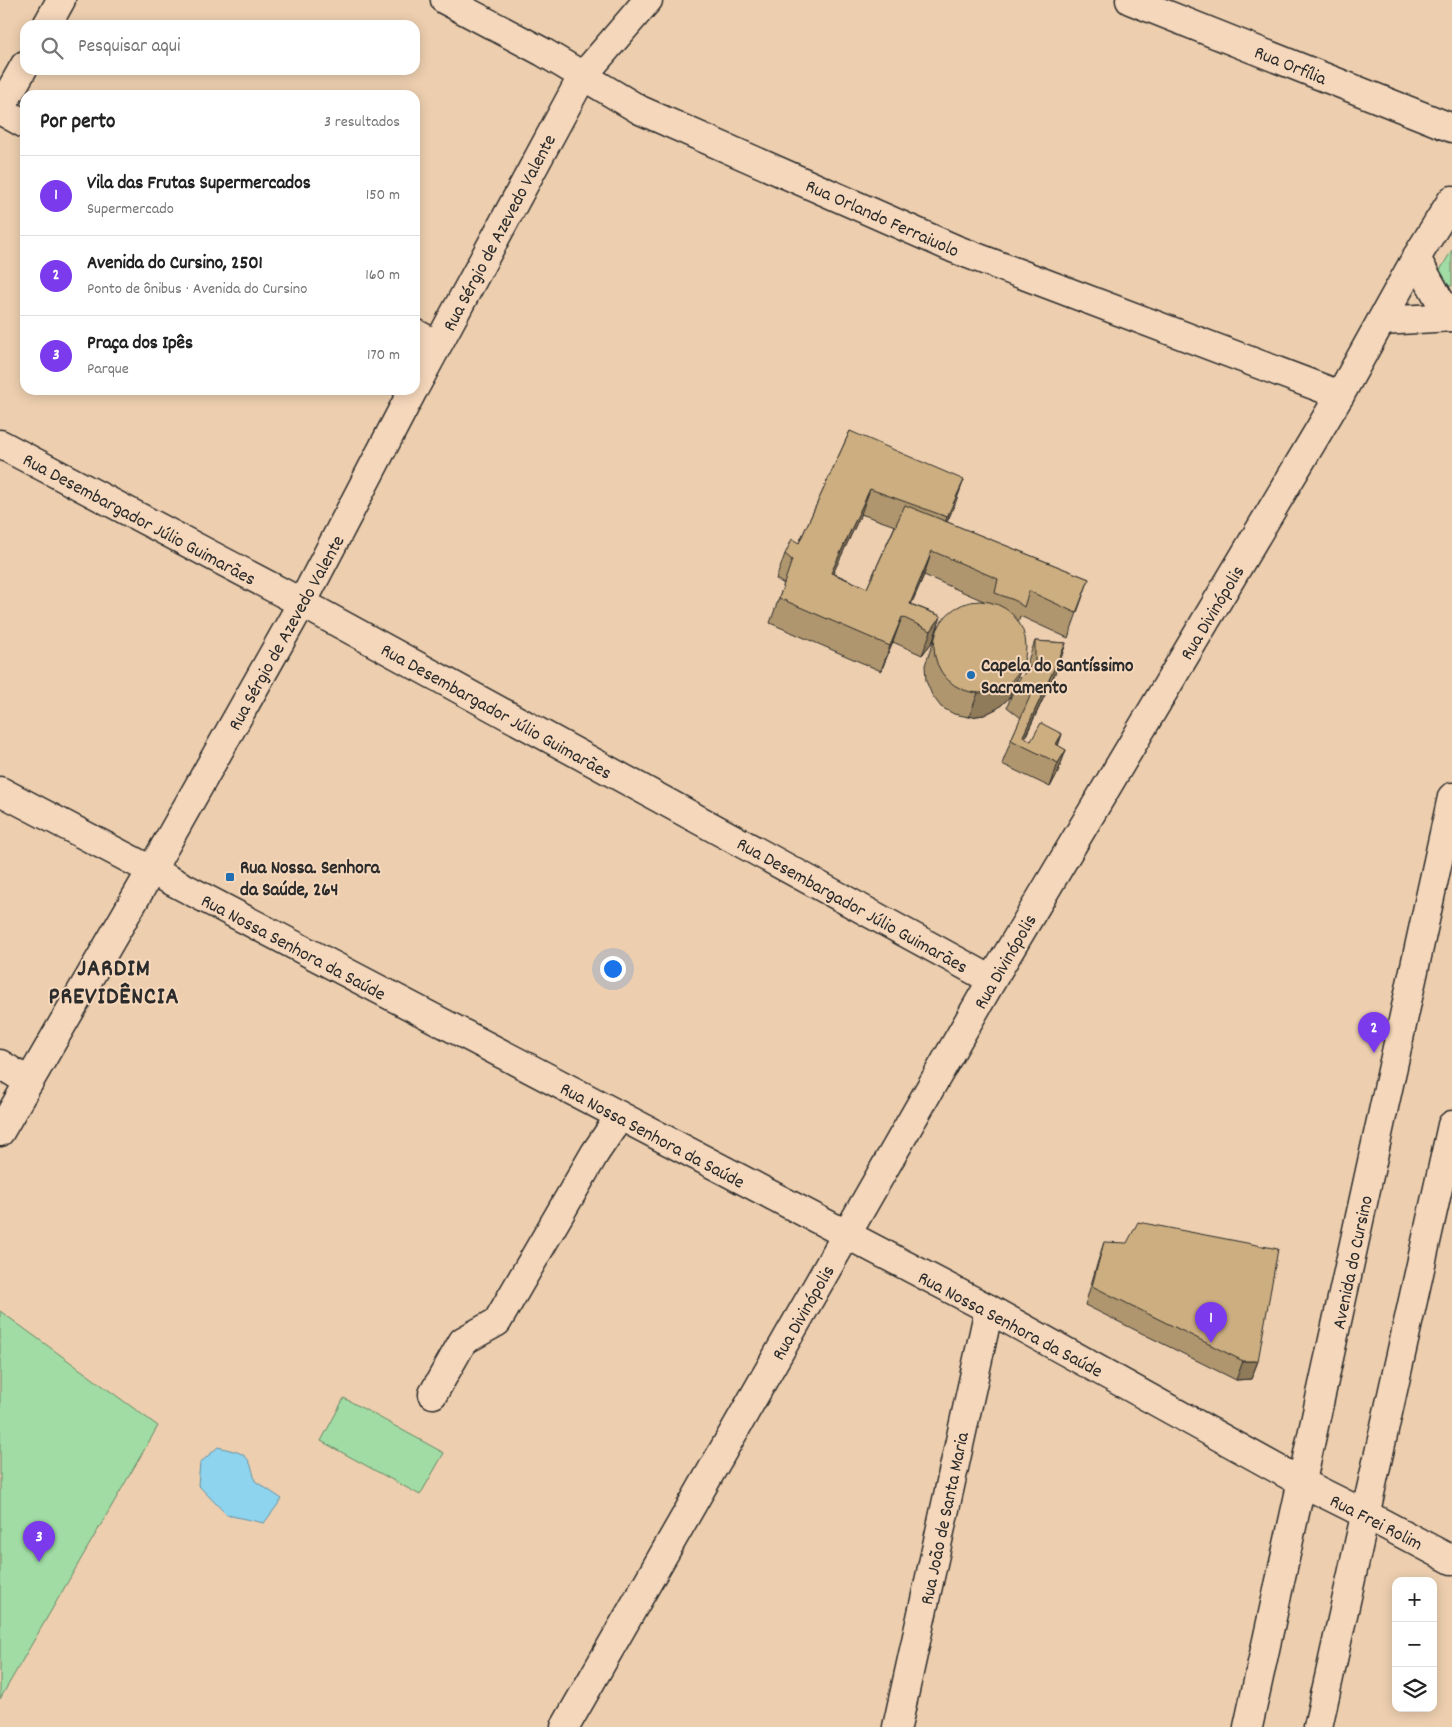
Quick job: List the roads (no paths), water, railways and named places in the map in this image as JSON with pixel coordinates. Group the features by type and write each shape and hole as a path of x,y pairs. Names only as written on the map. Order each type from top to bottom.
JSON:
{"street":[{"path":"50,20 61,0"},
{"name":"Rua Orlando Ferraiuolo","path":"445,0 543,52 640,110 955,249 1340,395"},
{"name":"Rua Sérgio de Azevedo Valente","path":"420,364 426,339 582,76 648,0"},
{"name":"Rua Orfília","path":"1130,0 1452,128"},
{"path":"20,74 0,110 20,121"},
{"name":"Rua Divinópolis","path":"565,1727 992,980 1340,395 1416,258 1452,200"},
{"path":"1382,321 1451,317 1416,258"},
{"name":"Rua Sérgio de Azevedo Valente","path":"0,1132 152,871 302,603 410,395"},
{"name":"Rua Desembargador Júlio Guimarães","path":"0,444 302,603 992,980"},
{"name":"Rua Nossa Senhora da Saúde","path":"1,794 152,871 989,1309 1303,1483"},
{"name":"Avenida do Cursino","path":"1248,1727 1452,797"},
{"path":"0,1064 29,1082"},
{"path":"433,1394 464,1341 497,1322 595,1153 620,1116"},
{"path":"1318,1727 1452,1125"},
{"name":"Rua João de Santa Maria","path":"897,1727 989,1309"},
{"name":"Rua Frei Rolim","path":"1303,1483 1452,1560"}],"water":[{"path":"218,1447 240,1453 248,1459 255,1481 282,1499 264,1523 227,1515 198,1485 200,1463"}],"place":[{"name":"Capela do Santíssimo Sacramento","path":"971,675"},
{"name":"Rua Nossa. Senhora da Saúde, 264","path":"230,877"},
{"name":"Avenida do Cursino, 2501","path":"1374,1053"},
{"name":"Vila das Frutas Supermercados","path":"1211,1343"},
{"name":"Praça dos Ipês","path":"39,1562"}],"district":[{"name":"JARDIM PREVIDÊNCIA","path":"114,981"}]}
